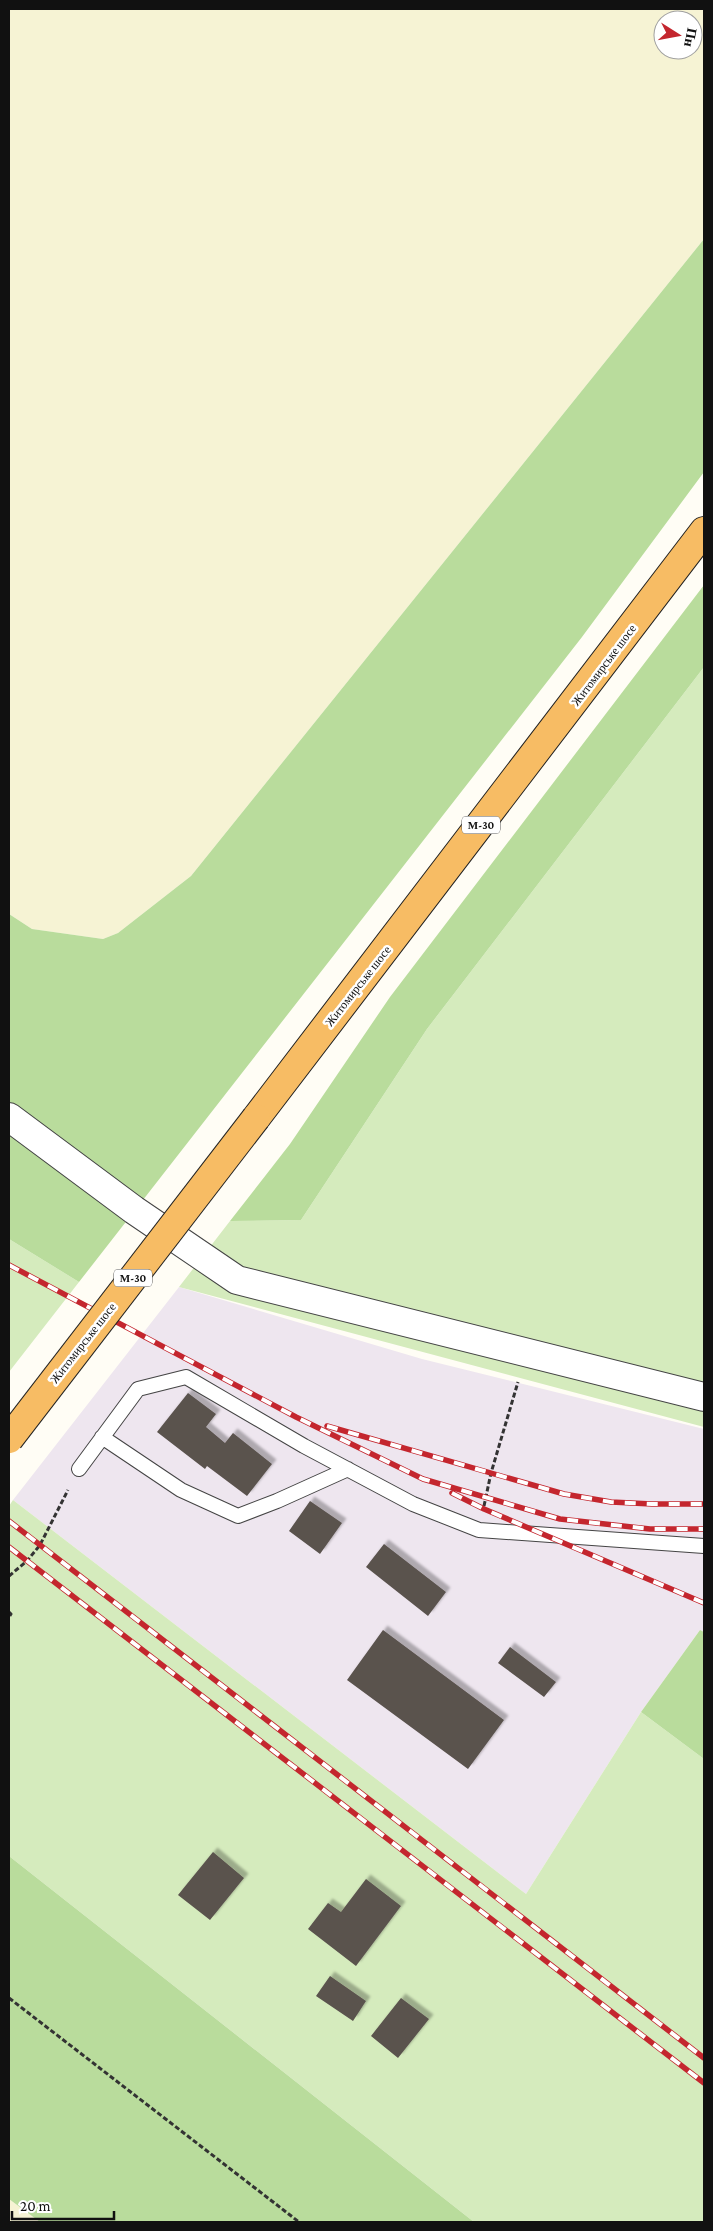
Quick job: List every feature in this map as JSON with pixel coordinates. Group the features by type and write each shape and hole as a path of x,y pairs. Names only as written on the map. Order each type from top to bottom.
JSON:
{"highway":[{"name":"Житомирське шосе","path":"9,1439 704,531"}],"street":[{"path":"9,1117 134,1210 237,1280 704,1397"}],"lane":[{"path":"79,1469 138,1389 186,1377 413,1504 479,1530 704,1546"},
{"path":"102,1438 181,1490 238,1516 277,1501 348,1469"}],"path":[{"path":"479,1530 491,1473 527,1352"},
{"path":"9,1576 27,1561 40,1545 79,1469"},
{"path":"9,1612 11,1614 9,1617"},
{"path":"9,1998 299,2222"}],"shaded area":[{"path":"9,9 704,9 704,239 191,876 118,933 103,939 32,929 9,914"},
{"path":"179,1287 422,1359 704,1429 704,1632 700,1630 641,1712 526,1894 13,1500"},
{"path":"9,2199 40,2222 9,2222"}],"green space":[{"path":"704,239 704,472 582,637 79,1282 9,1239 9,914 32,929 103,939 118,933 191,876"},
{"path":"704,585 704,667 427,1029 301,1220 230,1221 290,1144 390,997"},
{"path":"704,667 704,1427 179,1287 230,1221 301,1220 427,1029"},
{"path":"9,1239 79,1282 9,1372"},
{"path":"13,1500 526,1894 641,1712 704,1759 704,2222 474,2222 9,1856 9,1506"},
{"path":"700,1630 704,1632 704,1759 641,1712"},
{"path":"9,1856 474,2222 40,2222 9,2199"}],"building":[{"path":"188,1393 216,1414 206,1427 225,1443 233,1433 272,1464 247,1496 207,1466 205,1469 157,1432"},
{"path":"310,1501 342,1523 320,1554 289,1531"},
{"path":"384,1544 446,1592 428,1616 366,1567"},
{"path":"383,1630 504,1720 468,1769 347,1680"},
{"path":"510,1647 556,1682 544,1697 498,1663"},
{"path":"213,1852 244,1878 210,1920 178,1895"},
{"path":"366,1879 401,1906 356,1966 308,1929 328,1903 341,1912"},
{"path":"330,1976 366,2001 353,2021 316,1996"},
{"path":"401,1998 429,2019 398,2058 371,2036"}],"railway":[{"path":"9,1265 296,1417 423,1479 560,1519 650,1529 704,1529"},
{"path":"327,1426 564,1494 611,1502 704,1504"},
{"path":"452,1493 484,1509 704,1603"},
{"path":"9,1521 704,2058"},
{"path":"9,1547 704,2083"}]}
